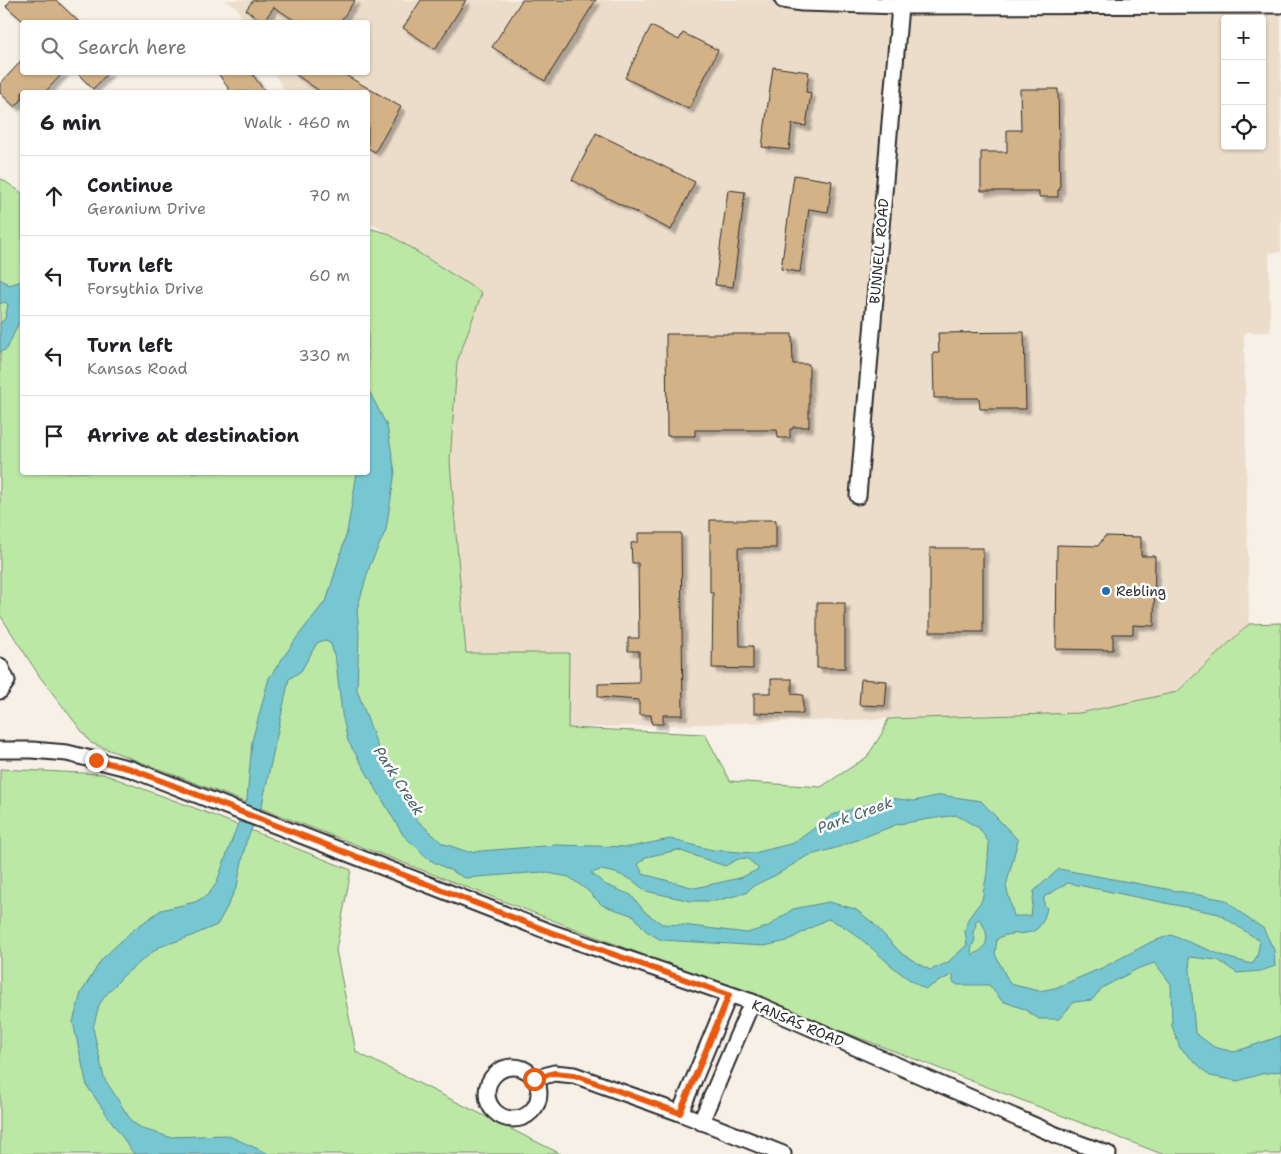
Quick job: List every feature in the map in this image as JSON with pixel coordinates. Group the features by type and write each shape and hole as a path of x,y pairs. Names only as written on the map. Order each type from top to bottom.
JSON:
{"street":[{"path":"783,0 802,3 900,6 1281,5"},
{"name":"BUNNELL ROAD","path":"858,496 900,6"},
{"path":"0,666 7,680 0,691"},
{"name":"KANSAS ROAD","path":"0,750 67,753 131,769 550,932 752,1002 1056,1135 1108,1154"},
{"path":"680,1113 729,995"},
{"path":"701,1122 752,1002"},
{"path":"534,1079 554,1073 574,1075 680,1113 783,1154"}],"shaded area":[{"path":"225,0 1281,0 1281,252 1269,253 1270,332 1244,332 1249,624 1177,692 1080,713 567,728 569,654 466,653 450,462 457,362 482,293 370,222 370,90 285,90 275,75 370,75 370,20 244,20 236,7"}],"green space":[{"path":"0,178 20,192 20,475 370,475 370,229 387,233 482,293 457,362 450,462 466,653 569,653 568,728 705,734 730,781 821,787 867,757 884,730 888,719 1080,713 1177,692 1249,624 1281,623 1281,1154 1162,1154 91,743 40,677 0,615"},
{"path":"0,769 103,774 351,870 336,950 356,1052 561,1154 0,1154"}],"water":[{"path":"0,279 9,285 20,282 20,321 7,349 0,352 0,323 5,319 8,304 4,302 0,304"},
{"name":"Park Creek","path":"370,393 387,426 395,472 386,530 370,565 357,609 359,633 357,690 381,756 400,785 417,820 442,843 468,852 557,845 630,847 670,839 712,850 754,853 794,843 832,815 890,798 914,801 941,795 981,801 1018,840 1006,886 1014,916 1031,916 1034,891 1059,869 1226,900 1247,918 1263,928 1274,950 1275,966 1261,971 1237,973 1218,960 1189,957 1195,1033 1214,1047 1234,1052 1281,1036 1281,1071 1261,1074 1238,1081 1210,1076 1180,1048 1172,1026 1171,984 1155,963 1139,968 1102,988 1092,1000 1074,1002 1059,1019 1039,1019 1024,1009 1002,1001 989,985 958,985 953,982 953,974 925,989 899,972 855,934 836,922 827,919 787,941 764,946 661,940 646,931 634,916 602,905 587,890 569,877 542,872 465,878 430,860 403,835 348,741 342,714 336,662 331,644 324,640 317,643 301,671 289,679 262,805 246,842 237,886 217,925 159,947 124,975 99,1005 93,1028 104,1078 132,1122 143,1129 169,1137 227,1135 269,1154 134,1154 87,1086 73,1022 81,993 102,959 133,930 161,910 195,902 208,895 216,884 247,799 252,741 269,678 327,599 347,532 357,475 370,475","holes":["956,815 979,828 989,843 987,873 982,900 968,919 965,931 967,945 947,963 930,970 902,954 872,922 855,909 829,902 793,909 767,927 747,933 662,924 646,913 631,895 606,885 591,873 601,870 616,873 632,880 646,891 691,901 715,901 746,893 753,886 776,875 807,856 836,848 898,824","678,850 725,866 738,859 747,858 759,869 740,878 695,888 643,874 638,864 646,857","1068,883 1219,914 1260,941 1257,956 1252,964 1229,958 1171,935 1151,942 1104,967 1055,988 1039,991 1010,984 995,954 997,939 1005,935 1027,933 1039,927 1047,908 1044,905 1044,897","979,919 985,929 987,940 983,948 973,955 971,950 975,939 973,932 976,925 975,922"]}],"building":[{"path":"11,0 56,0 77,20 22,20 6,6"},
{"path":"253,0 355,0 341,20 294,20 274,7 264,20 260,20 246,10"},
{"path":"421,0 466,0 435,49 403,28"},
{"path":"522,0 596,0 545,81 492,47"},
{"path":"651,26 679,40 683,33 718,50 689,109 625,78"},
{"path":"20,62 20,75 61,75 47,90 20,90 20,101 15,107 0,93 0,84"},
{"path":"773,67 809,72 806,92 811,93 806,126 792,124 789,150 762,147"},
{"path":"79,75 106,75 93,89"},
{"path":"219,75 253,75 264,90 230,90"},
{"path":"296,75 345,75 401,107 375,152 370,149 370,90 318,90"},
{"path":"1020,89 1058,89 1060,190 1058,190 1058,197 1039,197 1039,191 981,191 981,152 1007,152 1007,130 1021,130"},
{"path":"596,133 695,182 671,230 572,180"},
{"path":"794,175 832,181 828,212 809,209 800,272 781,269"},
{"path":"728,190 745,192 733,287 715,285"},
{"path":"1024,332 1026,409 980,409 979,398 934,398 933,353 939,353 938,333"},
{"path":"666,334 792,334 793,364 809,364 809,427 793,427 793,429 790,429 790,438 778,438 777,430 695,430 695,436 667,436"},
{"path":"710,520 776,520 776,548 738,548 740,646 753,646 753,669 712,668 713,593 710,593"},
{"path":"638,533 681,533 683,715 663,715 663,724 652,724 651,715 639,715 639,700 598,697 598,684 639,683 639,651 628,651 628,638 639,638 638,563 632,563 631,543 638,542"},
{"name":"Rebling","path":"1105,536 1141,537 1141,556 1155,556 1154,626 1133,625 1133,634 1113,634 1113,650 1056,649 1057,545 1098,546"},
{"path":"930,548 983,548 983,632 930,632"},
{"path":"817,603 845,603 845,668 817,668"},
{"path":"771,679 792,679 792,694 803,695 803,714 754,713 754,693 771,693"},
{"path":"861,679 887,681 885,706 859,705"}],"place":[{"name":"Rebling","path":"1106,591"}],"route":[{"path":"96,760 131,769 550,932 729,995 680,1113 574,1075 554,1073 534,1079"}]}
